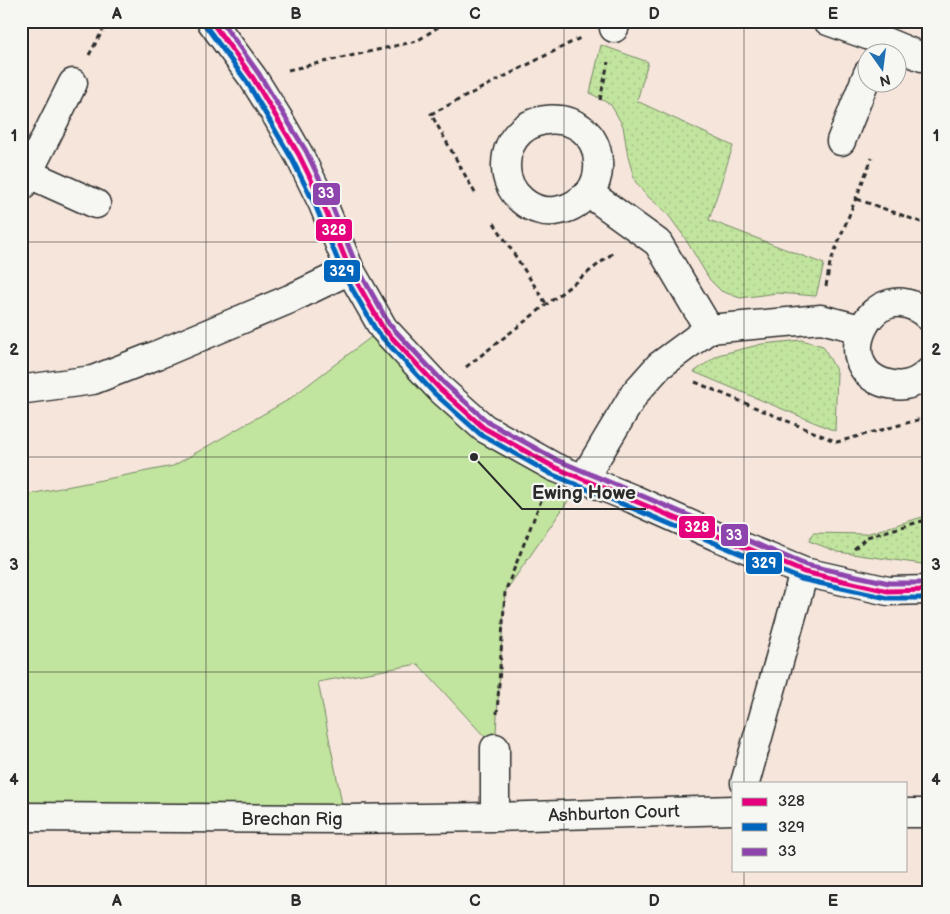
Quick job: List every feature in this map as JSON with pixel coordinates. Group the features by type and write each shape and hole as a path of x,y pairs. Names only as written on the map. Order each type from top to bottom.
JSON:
{"street":[{"path":"212,21 253,78 299,155 323,204 350,270 383,328 439,388 484,428 554,467 584,478 718,537 815,574 888,591 929,590"},
{"path":"828,21 870,42"},
{"path":"908,54 929,57"},
{"path":"73,83 25,180 96,204"},
{"path":"841,141 860,92"},
{"path":"550,119 566,121 581,128 592,140 598,155 599,171 594,187 589,193 573,206 559,211 544,211 531,207 519,198 510,187 506,172 506,158 511,144 520,131 534,122 550,119"},
{"path":"589,193 658,243 710,329"},
{"path":"21,388 26,389 93,380 282,303 350,270"},
{"path":"929,318 917,308 904,304 891,304 878,309 868,318 861,329 858,342 859,356 865,368 874,378 886,384 899,386 912,383 929,372"},
{"path":"584,478 635,393 659,366 710,329 821,319 861,329"},
{"path":"745,782 815,574"},
{"path":"495,748 495,816"},
{"name":"Ashburton Court","path":"495,816 732,810"},
{"path":"908,812 929,813"},
{"name":"Brechan Rig","path":"21,817 345,819 495,816"}],"path":[{"path":"253,78 417,41 447,21"},
{"path":"592,140 616,25"},
{"path":"821,319 830,263 857,199 929,225"},
{"path":"439,388 642,231"},
{"path":"659,366 837,442 929,417"},
{"path":"495,748 505,592 554,467"},
{"path":"815,574 867,537 929,519"}],"green space":[{"path":"601,45 648,62 637,101 733,146 709,220 824,264 816,296 777,293 740,298 721,291 710,280 683,235 666,212 645,194 635,181 628,157 623,126 611,105 590,93"},
{"path":"383,328 439,388 584,478 505,592 495,748 418,664 318,682 345,819 21,817 21,649 30,494 173,466 288,400"},
{"path":"802,340 823,346 837,372 835,431 694,372 718,355 762,344"},
{"path":"929,515 929,565 838,552 809,541 813,533 866,534"}],"transit line":[{"name":"328","path":"211,21 253,78 299,155 323,204 350,270 383,328 439,388 484,428 554,467 804,572 888,591 929,590"},
{"name":"33","path":"221,21 259,74 306,151 330,201 357,267 389,324 444,383 488,422 557,460 806,565 889,583 929,583"},
{"name":"329","path":"205,25 247,82 292,159 316,207 343,273 377,332 434,393 480,434 551,474 801,579 887,598 929,598"}],"place":[{"name":"Ewing Howe","path":"474,457"}]}
